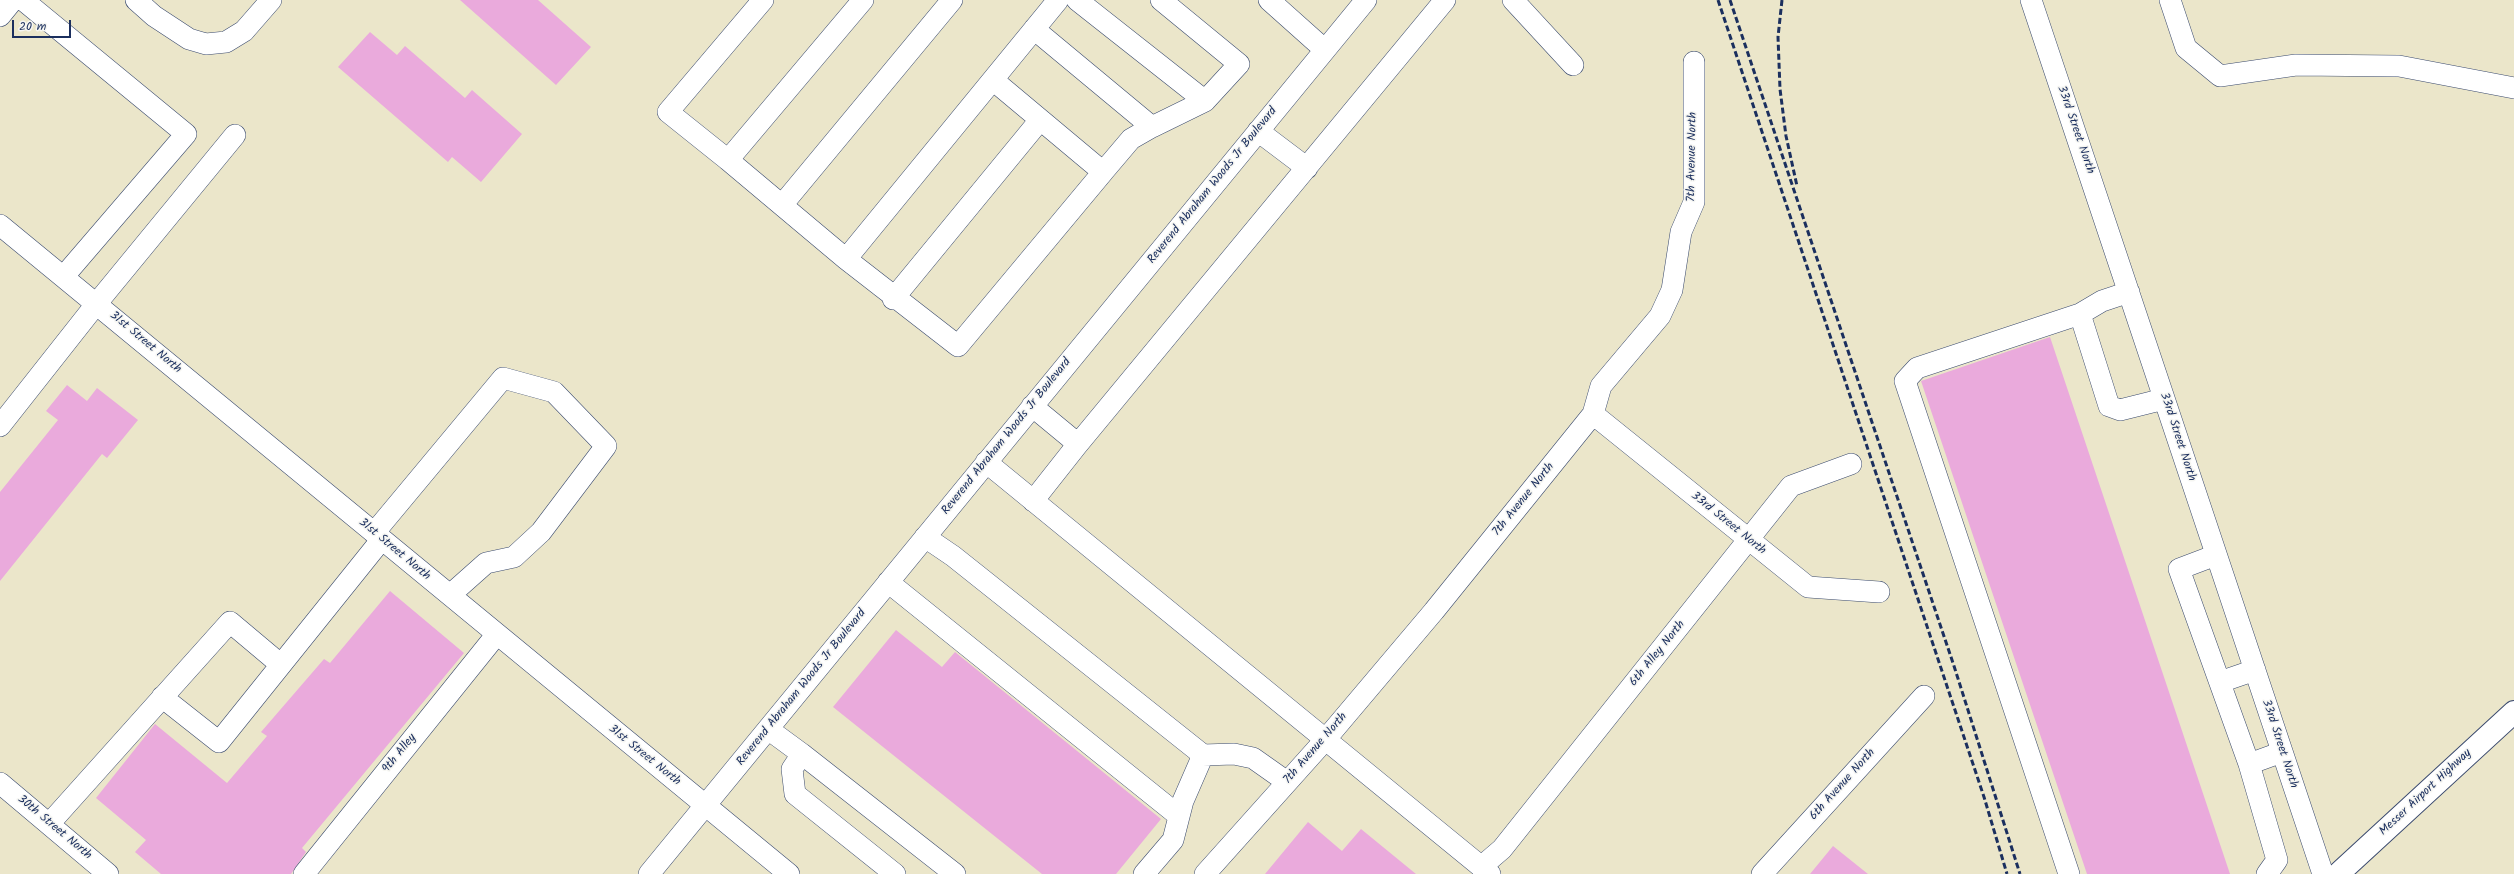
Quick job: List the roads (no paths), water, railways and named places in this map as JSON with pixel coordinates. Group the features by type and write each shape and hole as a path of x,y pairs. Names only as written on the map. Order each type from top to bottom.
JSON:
{"main road":[{"name":"Messer Airport Highway","path":"2338,874 2514,712"}],"street":[{"path":"0,16 13,0"},
{"path":"23,0 186,134 64,276"},
{"path":"136,0 154,16 189,39 206,44 226,42 244,31 272,0"},
{"path":"762,0 668,112 728,160 894,299 958,346 1131,139 1205,101 1239,64 1161,0"},
{"path":"728,160 863,0"},
{"path":"782,205 952,0"},
{"path":"846,260 1058,0"},
{"path":"1077,0 1205,101"},
{"name":"Reverend Abraham Woods Jr Boulevard","path":"649,874 1366,0"},
{"path":"1033,501 1078,444 1445,0"},
{"path":"1513,0 1573,65"},
{"name":"33rd Street North","path":"2031,0 2323,874"},
{"path":"2170,0 2186,48 2220,76 2296,65 2399,66 2514,88"},
{"path":"1274,1 1325,50"},
{"path":"1034,29 1152,127"},
{"name":"7th Avenue North","path":"1205,874 1325,740 1434,611 1593,414 1601,386 1660,316 1672,290 1681,232 1694,202 1694,62"},
{"path":"993,80 1103,172"},
{"path":"894,299 1040,120"},
{"path":"1258,131 1307,168"},
{"path":"0,426 97,303 235,134"},
{"name":"31st Street North","path":"0,225 97,303 450,596 789,874"},
{"path":"2069,874 1905,381 1917,368 2080,314 2102,301 2129,292"},
{"path":"2080,314 2109,406 2120,410 2164,399"},
{"path":"162,697 219,742 378,536 503,378 554,392 606,446 541,532 514,557 486,563 450,596"},
{"path":"1032,406 1078,444"},
{"name":"33rd Street North","path":"1593,414 1748,541 1808,587 1879,592"},
{"path":"986,462 1485,870"},
{"name":"6th Alley North","path":"1485,870 1792,486 1851,464"},
{"path":"925,536 953,556 1203,755 1234,754 1253,758 1287,782"},
{"path":"2216,555 2179,569 2249,764 2277,860 2267,874"},
{"path":"888,582 1179,816"},
{"path":"49,824 230,622 280,664"},
{"name":"9th Alley","path":"304,874 497,634"},
{"path":"2220,682 2255,670"},
{"name":"6th Avenue North","path":"1762,874 1924,696"},
{"path":"768,728 955,874"},
{"path":"2249,764 2282,752"},
{"path":"802,754 792,769 795,794 896,874"},
{"path":"1144,874 1173,840 1183,801 1203,755"},
{"name":"30th Street North","path":"0,783 108,874"}],"railway":[{"path":"1718,0 1984,797 2007,874"},
{"path":"1730,0 1954,666 2020,874"},
{"path":"1782,0 1778,37 1780,89 1786,136 1797,186"}]}
